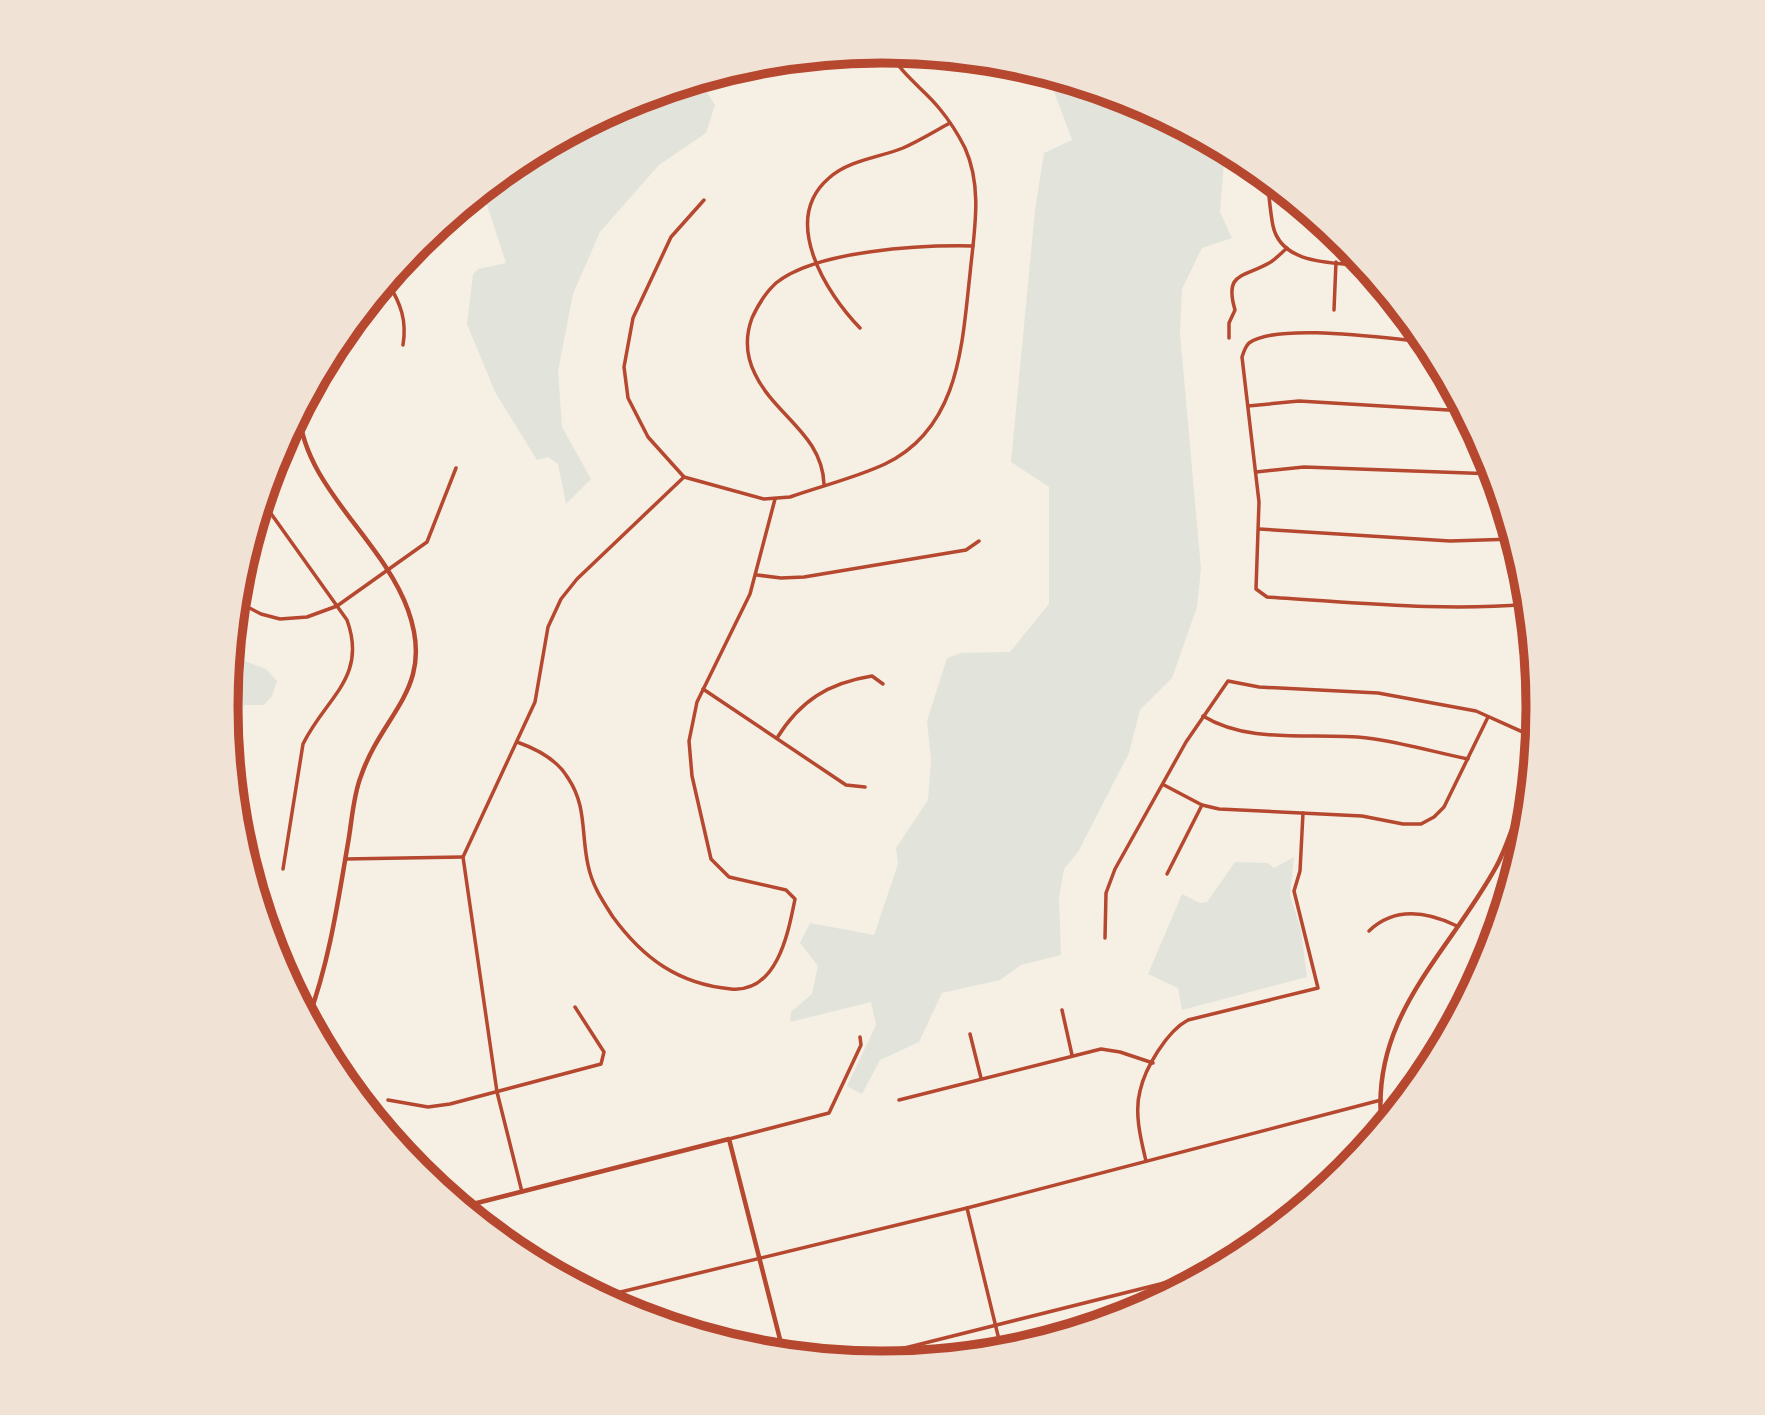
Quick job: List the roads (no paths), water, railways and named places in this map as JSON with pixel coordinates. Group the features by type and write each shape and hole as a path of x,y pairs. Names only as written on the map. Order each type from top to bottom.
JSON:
{"street":[{"path":"704,200 671,237 633,317 624,368 628,398 648,437 684,477 699,484 775,499 887,463 932,425 953,388 961,360 976,220 973,173 965,149 950,123 900,63"},
{"path":"860,328 846,313 818,265 810,243 808,221 812,202 828,179 848,165 903,148 950,123"},
{"path":"1269,191 1273,229 1286,248 1309,260 1349,264"},
{"path":"824,484 819,454 756,376 747,354 747,330 759,303 776,283 795,272 818,265 872,251 935,245 973,246"},
{"path":"1229,338 1229,323 1236,310 1230,292 1232,283 1244,272 1269,263 1286,248"},
{"path":"1334,310 1336,262"},
{"path":"392,290 399,301 406,327 403,345"},
{"path":"1412,341 1290,333 1248,344 1242,357 1259,529 1255,589 1267,597 1431,607 1491,608 1518,605"},
{"path":"1248,406 1298,401 1455,410"},
{"path":"302,426 312,462 387,568 408,609 416,638 416,663 410,688 360,778 324,972 312,1008"},
{"path":"1255,472 1304,467 1483,474"},
{"path":"246,606 280,619 307,617 337,606 427,542 456,468"},
{"path":"522,1192 497,1092 463,857 535,702 548,627 561,599 577,579 684,477"},
{"path":"517,742 536,749 557,764 569,778 583,810 588,865 597,894 634,945 661,968 685,979 729,989 747,989 771,972 789,932 795,899 786,890 729,877 711,859 692,776 689,740 703,689 757,575 775,499"},
{"path":"269,511 347,620 354,639 354,659 345,681 311,727 303,744 283,869"},
{"path":"1259,529 1450,541 1505,540"},
{"path":"757,575 781,578 804,576 965,550 979,541"},
{"path":"777,738 791,716 813,696 840,682 872,676 883,684"},
{"path":"1105,938 1106,893 1133,835 1203,716 1228,681 1259,687 1378,693 1476,711 1526,734"},
{"path":"703,689 846,785 865,787"},
{"path":"1203,716 1223,728 1251,734 1369,738 1468,759"},
{"path":"1164,785 1202,805 1219,809 1362,816 1403,824 1421,824 1444,807 1488,717"},
{"path":"1167,874 1202,805"},
{"path":"1382,1115 1381,1100 1391,1032 1410,996 1497,865 1519,805"},
{"path":"1146,1161 1139,1135 1139,1091 1168,1035 1188,1020 1318,988 1294,891 1300,871 1303,813"},
{"path":"345,859 463,857"},
{"path":"1369,930 1381,919 1414,912 1438,917 1458,927"},
{"path":"388,1101 428,1107 497,1092 604,1061 604,1052 575,1007"},
{"path":"1062,1010 1072,1055"},
{"path":"970,1034 981,1079"},
{"path":"472,1204 829,1113 861,1045 860,1037"},
{"path":"899,1100 1101,1049 1153,1063"},
{"path":"614,1293 967,1208 1381,1100"},
{"path":"729,1139 781,1344"},
{"path":"967,1208 999,1341"},
{"path":"890,1352 1181,1279"}]}
